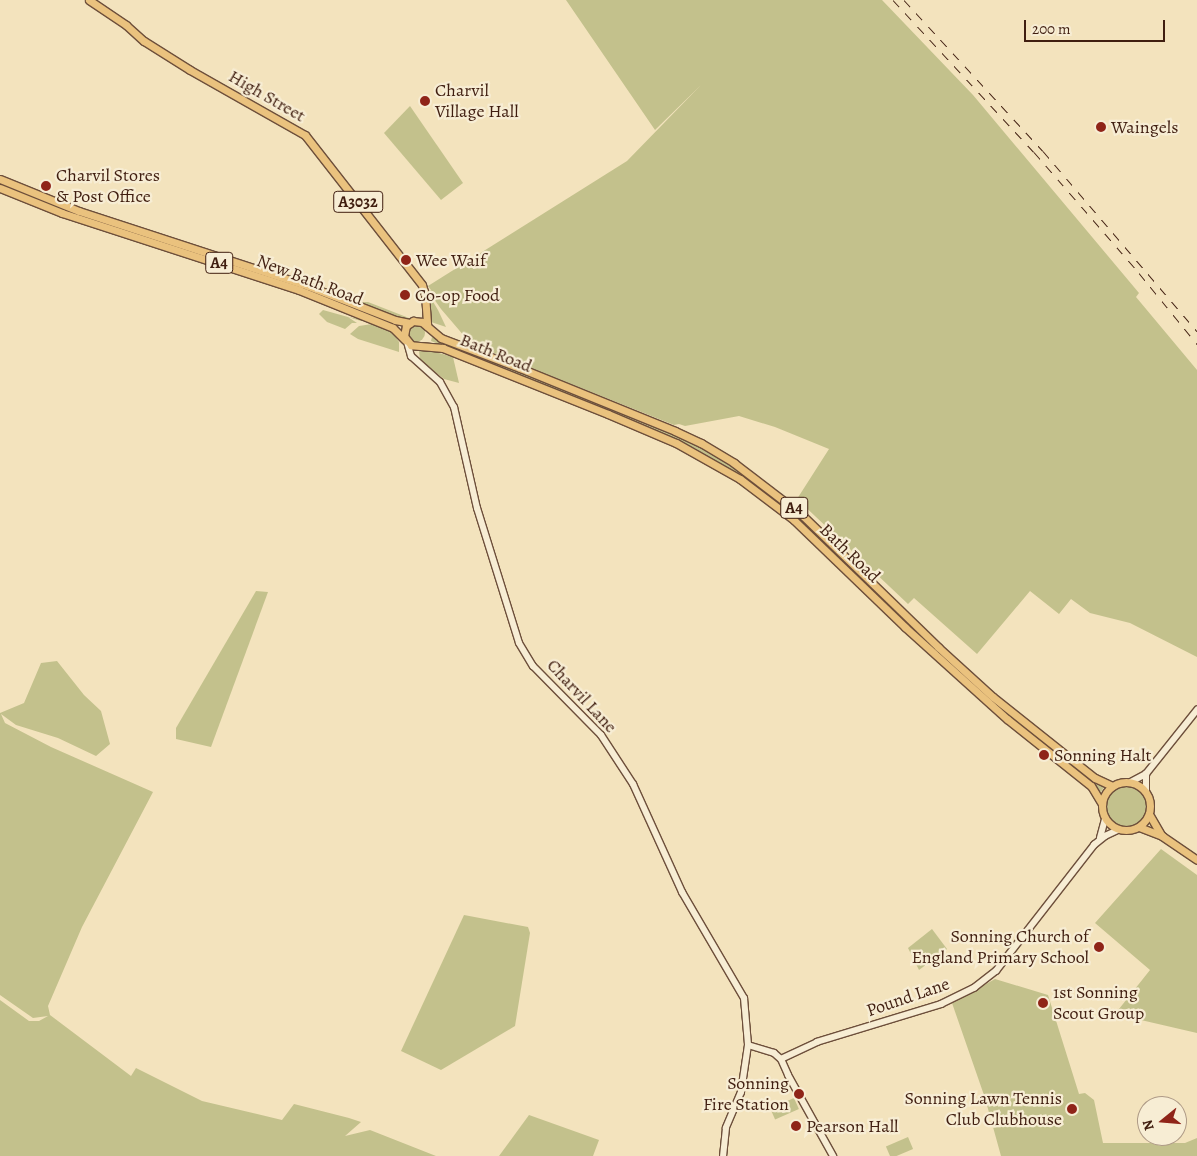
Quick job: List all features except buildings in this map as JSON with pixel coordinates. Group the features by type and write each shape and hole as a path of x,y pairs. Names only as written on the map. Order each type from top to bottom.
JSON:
{"main road":[{"name":"High Street","path":"89,0 144,41 212,83 305,135 412,268 424,290 427,327"},
{"name":"New Bath Road","path":"0,179 79,211 308,286 395,320 412,322"},
{"name":"New Bath Road","path":"0,188 62,213 306,292 393,328 407,341"},
{"path":"407,341 404,331 425,306"},
{"name":"Bath Road","path":"412,322 422,322 441,338 675,431 701,443 734,463 784,499 955,664 1040,735 1098,780 1112,786"},
{"path":"416,361 421,345 428,338 427,327"},
{"name":"Bath Road","path":"407,341 450,350 656,434 706,459 740,479 794,520 940,660 1034,743 1091,786 1102,804"},
{"name":"Charvil Lane","path":"407,341 411,356 440,382 454,407 477,508 519,643 533,666 601,735 633,784 682,892 744,998 748,1045 741,1092 726,1128 723,1156"},
{"path":"1034,743 1040,735"},
{"path":"1149,814 1146,820 1139,826 1118,830 1105,819 1102,804 1104,792 1112,786 1131,782 1138,783 1146,791 1149,814 1162,836"},
{"path":"1139,826 1162,836 1197,860"},
{"path":"748,1045 774,1053 781,1059 788,1076 833,1156"}],"street":[{"path":"1131,782 1146,774 1197,710"},
{"path":"1146,774 1146,791"},
{"name":"Pound Lane","path":"781,1059 817,1042 941,1004 974,988 996,971 1099,840 1104,830 1105,819"},
{"name":"Pound Lane","path":"1099,840 1118,830"}],"shaded area":[{"path":"566,0 882,0 973,95 1139,293 1136,297 1197,370 1197,657 1130,623 1090,613 1071,599 1059,614 1030,591 977,654 914,598 908,604 797,499 829,449 775,427 739,416 685,426 674,425 498,355 465,337 441,309 429,292 431,290 428,286 627,161 701,85 655,130"},
{"path":"410,106 463,183 441,200 384,133"},
{"path":"429,295 438,310 446,327 431,322"},
{"path":"361,302 368,302 409,318 400,318 385,313"},
{"path":"323,310 348,317 357,323 352,323 345,329 327,322 319,314"},
{"path":"372,324 391,330 399,342 399,352 358,339 350,334 359,326"},
{"path":"416,324 422,327 425,333 422,339 416,342 410,339 407,333 410,327"},
{"path":"432,337 683,437 738,469 807,524 946,659 1035,737 932,648 851,571 734,473 696,449 431,341"},
{"path":"419,351 432,351 453,357 459,383 444,379 420,360"},
{"path":"256,591 268,592 211,747 176,739 176,728"},
{"path":"57,661 84,695 101,711 110,744 96,756 58,738 16,725 1,714 5,723 51,747 153,792 82,927 48,1006 50,1015 131,1076 136,1068 202,1101 282,1120 294,1104 349,1118 361,1122 345,1136 370,1130 436,1156 0,1156 0,1000 29,1021 39,1021 48,1016 33,1018 0,995 0,713 24,703 41,663"},
{"path":"1041,740 1104,787 1101,792 1064,762 1063,758"},
{"path":"1126,785 1141,791 1147,806 1141,821 1126,827 1111,821 1105,806 1111,791"},
{"path":"1161,849 1197,875 1197,1033 1115,1014 1150,970 1095,923"},
{"path":"464,915 528,927 530,933 515,1026 441,1070 401,1051"},
{"path":"932,929 947,949 919,970 908,948"},
{"path":"995,979 1048,995 1079,1094 1085,1093 1094,1100 1103,1143 1137,1143 1137,1146 1187,1146 1187,1142 1197,1138 1197,1156 1001,1156 985,1098 952,1003"},
{"path":"794,1098 799,1109 775,1120 770,1109"},
{"path":"529,1115 599,1140 593,1156 499,1156"},
{"path":"908,1137 913,1149 897,1156 890,1156 886,1146"}],"railway":[{"path":"893,0 1034,152 1139,273 1197,344"},
{"path":"904,0 1043,151 1197,331"}],"place":[{"name":"Charvil Village Hall","path":"425,101"},
{"name":"Waingels","path":"1101,127"},
{"name":"Charvil Stores & Post Office","path":"46,186"},
{"name":"Wee Waif","path":"406,260"},
{"name":"Co-op Food","path":"405,295"},
{"name":"Sonning Halt","path":"1044,755"},
{"name":"Sonning Church of England Primary School","path":"1099,947"},
{"name":"1st Sonning Scout Group","path":"1043,1003"},
{"name":"Sonning Fire Station","path":"799,1094"},
{"name":"Sonning Lawn Tennis Club Clubhouse","path":"1072,1109"},
{"name":"Pearson Hall","path":"796,1126"}]}
